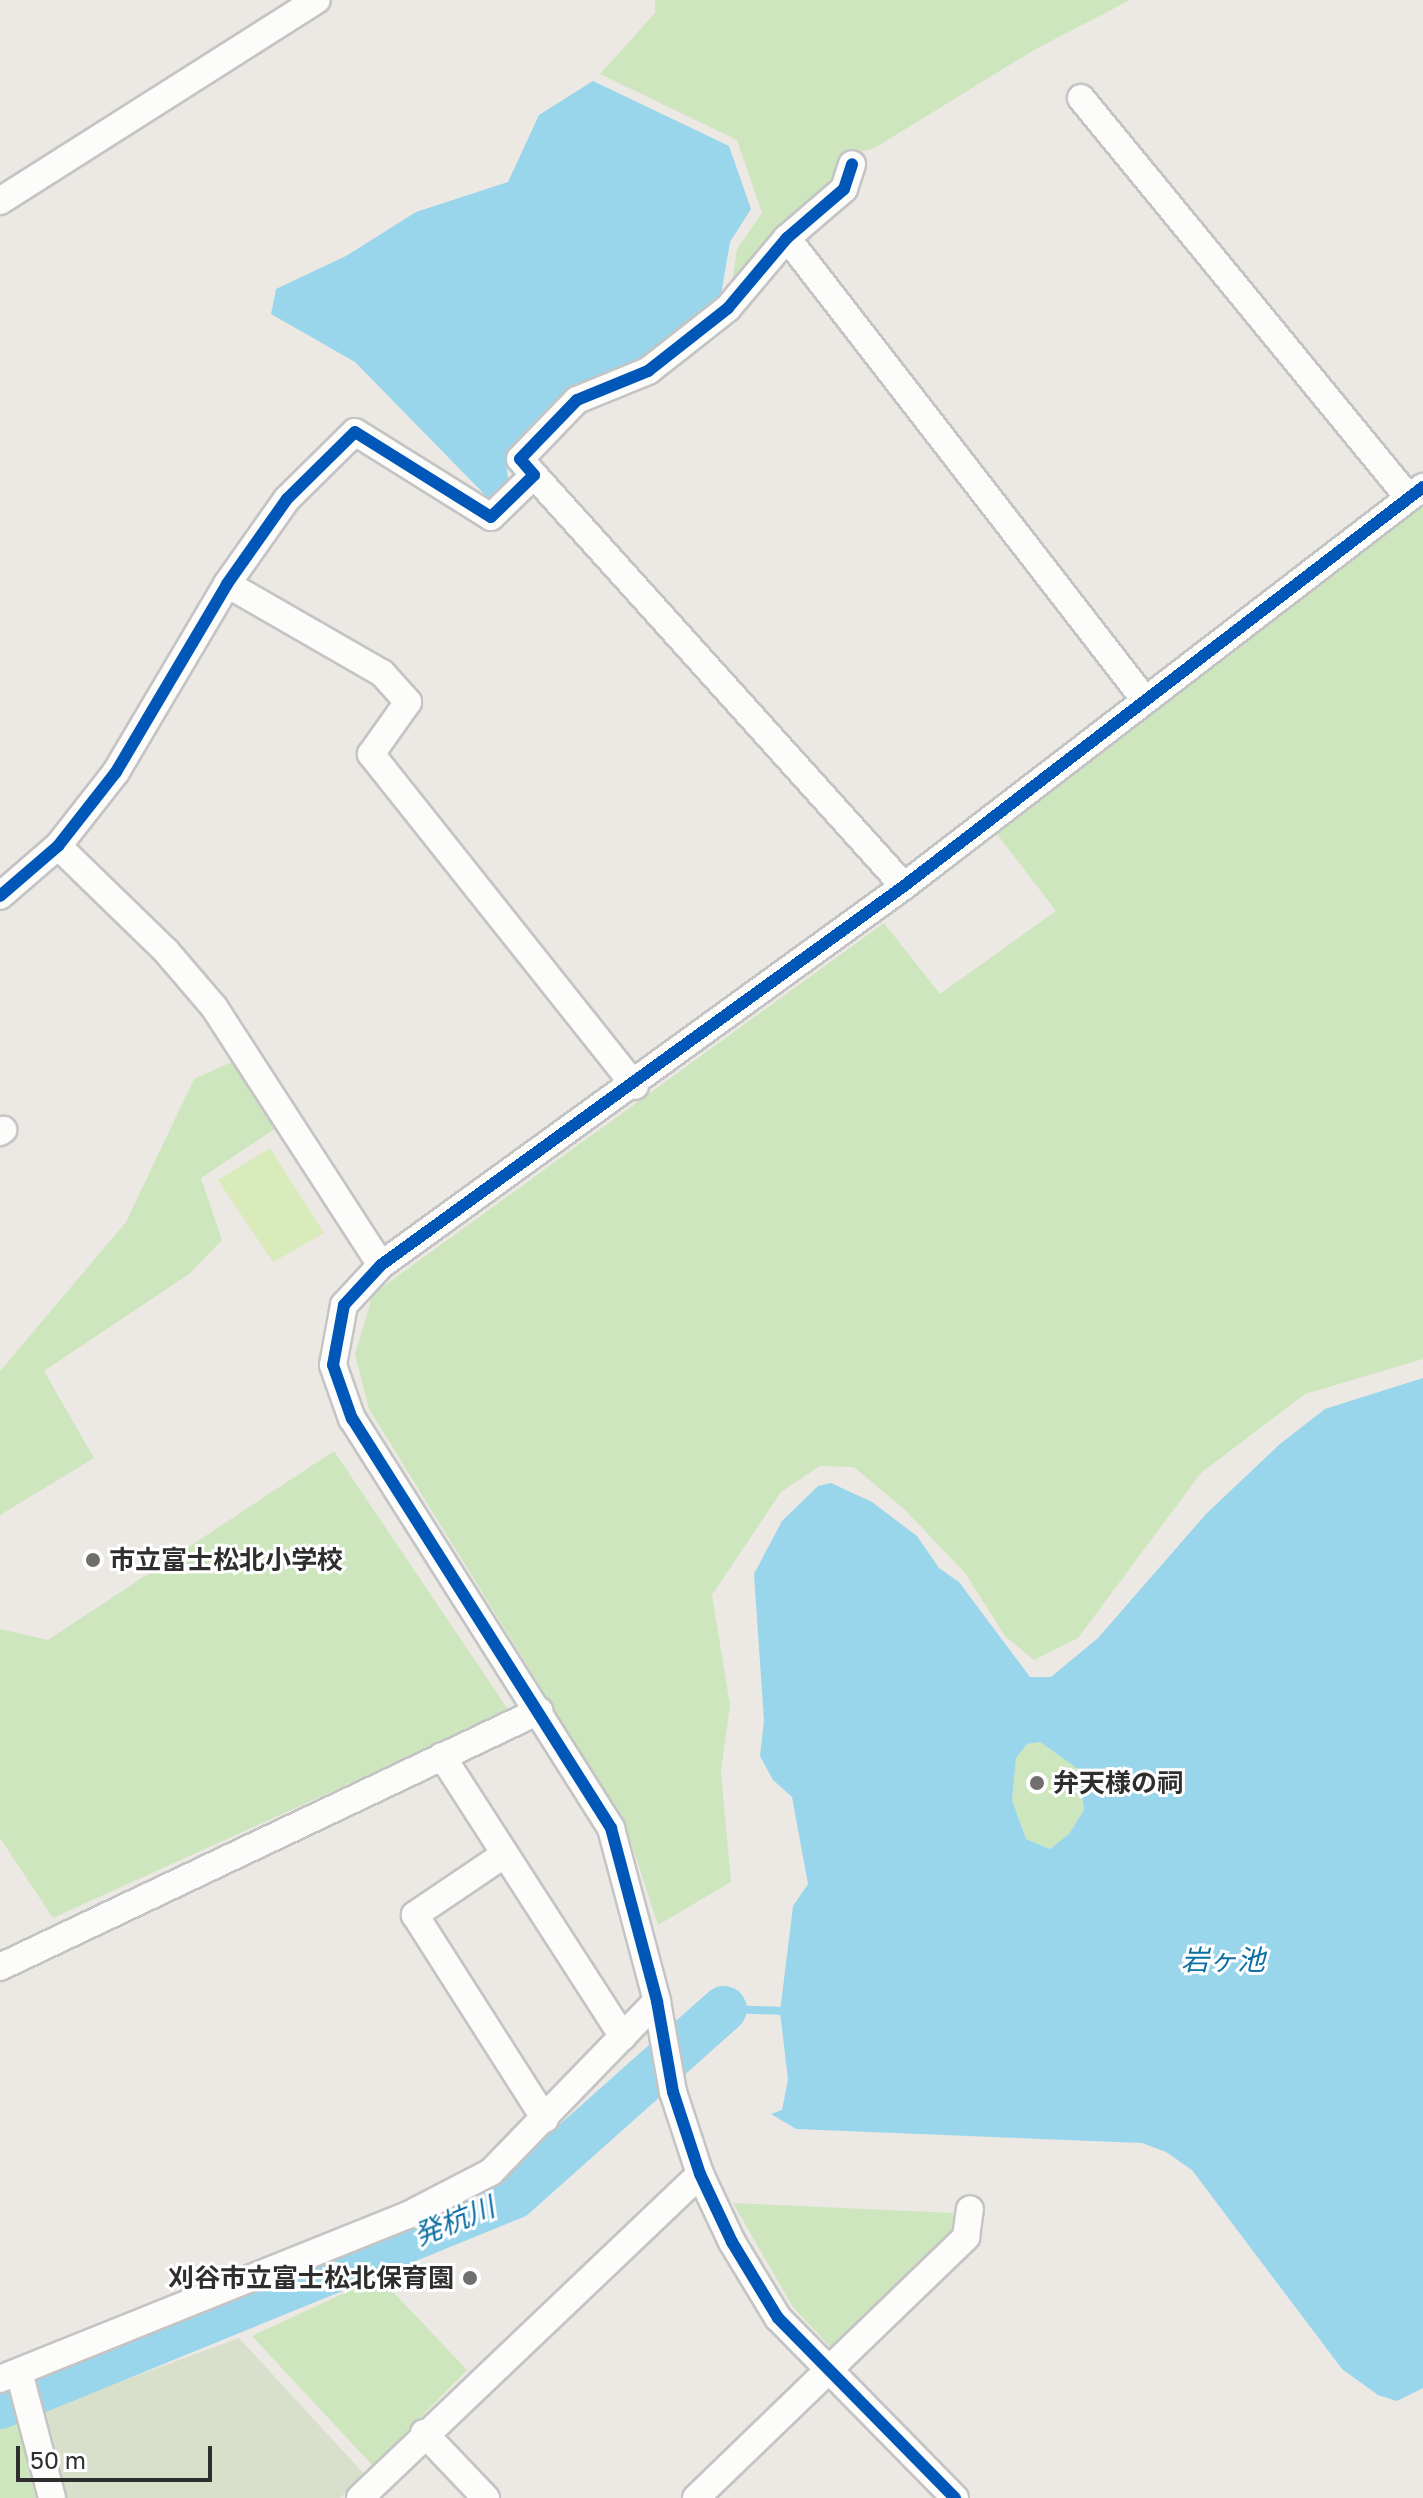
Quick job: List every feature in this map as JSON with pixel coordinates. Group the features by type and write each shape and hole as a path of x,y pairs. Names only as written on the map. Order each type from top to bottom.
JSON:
{"street":[{"path":"0,201 317,0"},
{"path":"955,2498 778,2318 732,2242 700,2174 673,2092 657,2001 611,1828 352,1419 333,1365 344,1305 381,1265 635,1086 904,886 1416,492 1081,98"},
{"path":"852,164 844,189 787,238 728,308 648,371 577,400 520,459 904,886"},
{"path":"787,238 1145,700"},
{"path":"0,896 58,846 116,772 227,584 287,499 355,432 491,517 534,475"},
{"path":"227,584 382,673 408,702 371,754 635,1086"},
{"path":"58,846 166,951 214,1007 381,1265"},
{"path":"0,1967 539,1711"},
{"path":"442,1756 623,2037"},
{"path":"505,1854 415,1915 545,2119"},
{"path":"52,2498 9,2375 408,2215 491,2172 657,2001"},
{"path":"360,2498 424,2433 700,2174"},
{"path":"696,2498 966,2237 970,2209"},
{"path":"424,2433 486,2498"}],"green space":[{"path":"655,0 1130,0 1034,50 873,149 845,154 834,182 731,290 737,249 762,213 737,140 600,74 655,13"},
{"path":"1423,505 1423,1359 1305,1394 1201,1473 1078,1638 1034,1660 1005,1636 965,1573 905,1510 854,1467 820,1466 781,1492 712,1595 730,1705 721,1772 731,1882 658,1925 625,1824 369,1409 355,1354 373,1294 884,923 940,994 1056,911 997,834"},
{"path":"236,1060 279,1126 201,1178 222,1240 189,1274 44,1371 94,1458 0,1515 0,1371 126,1222 194,1079"},
{"path":"270,1148 324,1233 273,1262 218,1180"},
{"path":"334,1451 509,1711 53,1918 0,1838 0,1629 48,1640"},
{"path":"1040,1742 1078,1769 1084,1810 1069,1834 1050,1849 1026,1839 1012,1800 1016,1758 1027,1744"},
{"path":"733,2203 953,2213 954,2231 832,2349 793,2307"},
{"path":"379,2277 467,2370 373,2466 252,2336"},
{"path":"239,2338 364,2474 340,2498 66,2498 43,2410"},
{"path":"22,2417 42,2498 0,2498 0,2426"}],"water":[{"path":"593,81 729,146 751,209 730,242 721,295 643,359 577,386 505,458 509,483 489,499 355,362 271,314 276,289 346,256 416,212 508,182 539,115"},
{"name":"岩ヶ池","path":"1423,1378 1423,2388 1397,2401 1378,2395 1342,2369 1192,2170 1166,2152 1142,2143 796,2129 771,2114 782,2110 788,2080 780,2012 793,1906 808,1884 792,1797 773,1780 760,1756 764,1721 754,1574 782,1521 818,1486 831,1483 872,1502 917,1536 939,1568 959,1582 1030,1677 1051,1677 1098,1638 1206,1514 1280,1444 1325,1409","holes":["1040,1742 1078,1769 1084,1810 1069,1834 1050,1849 1026,1839 1012,1800 1016,1758 1027,1744"]}],"waterway":[{"path":"724,2009 788,2011"},
{"name":"発杭川","path":"0,2406 514,2196 724,2009"}],"cycle path":[{"path":"0,896 58,846 116,772 227,584 287,499 355,432 491,517 534,475 520,459 577,400 648,371 728,308 787,238 844,189 852,164"},
{"path":"955,2498 778,2318 732,2242 700,2174 673,2092 657,2001 611,1828 352,1419 333,1365 344,1305 381,1265 904,886 1423,487"}],"place":[{"name":"市立富士松北小学校","path":"93,1560"},
{"name":"弁天様の祠","path":"1037,1783"},
{"name":"刈谷市立富士松北保育園","path":"470,2278"}]}
